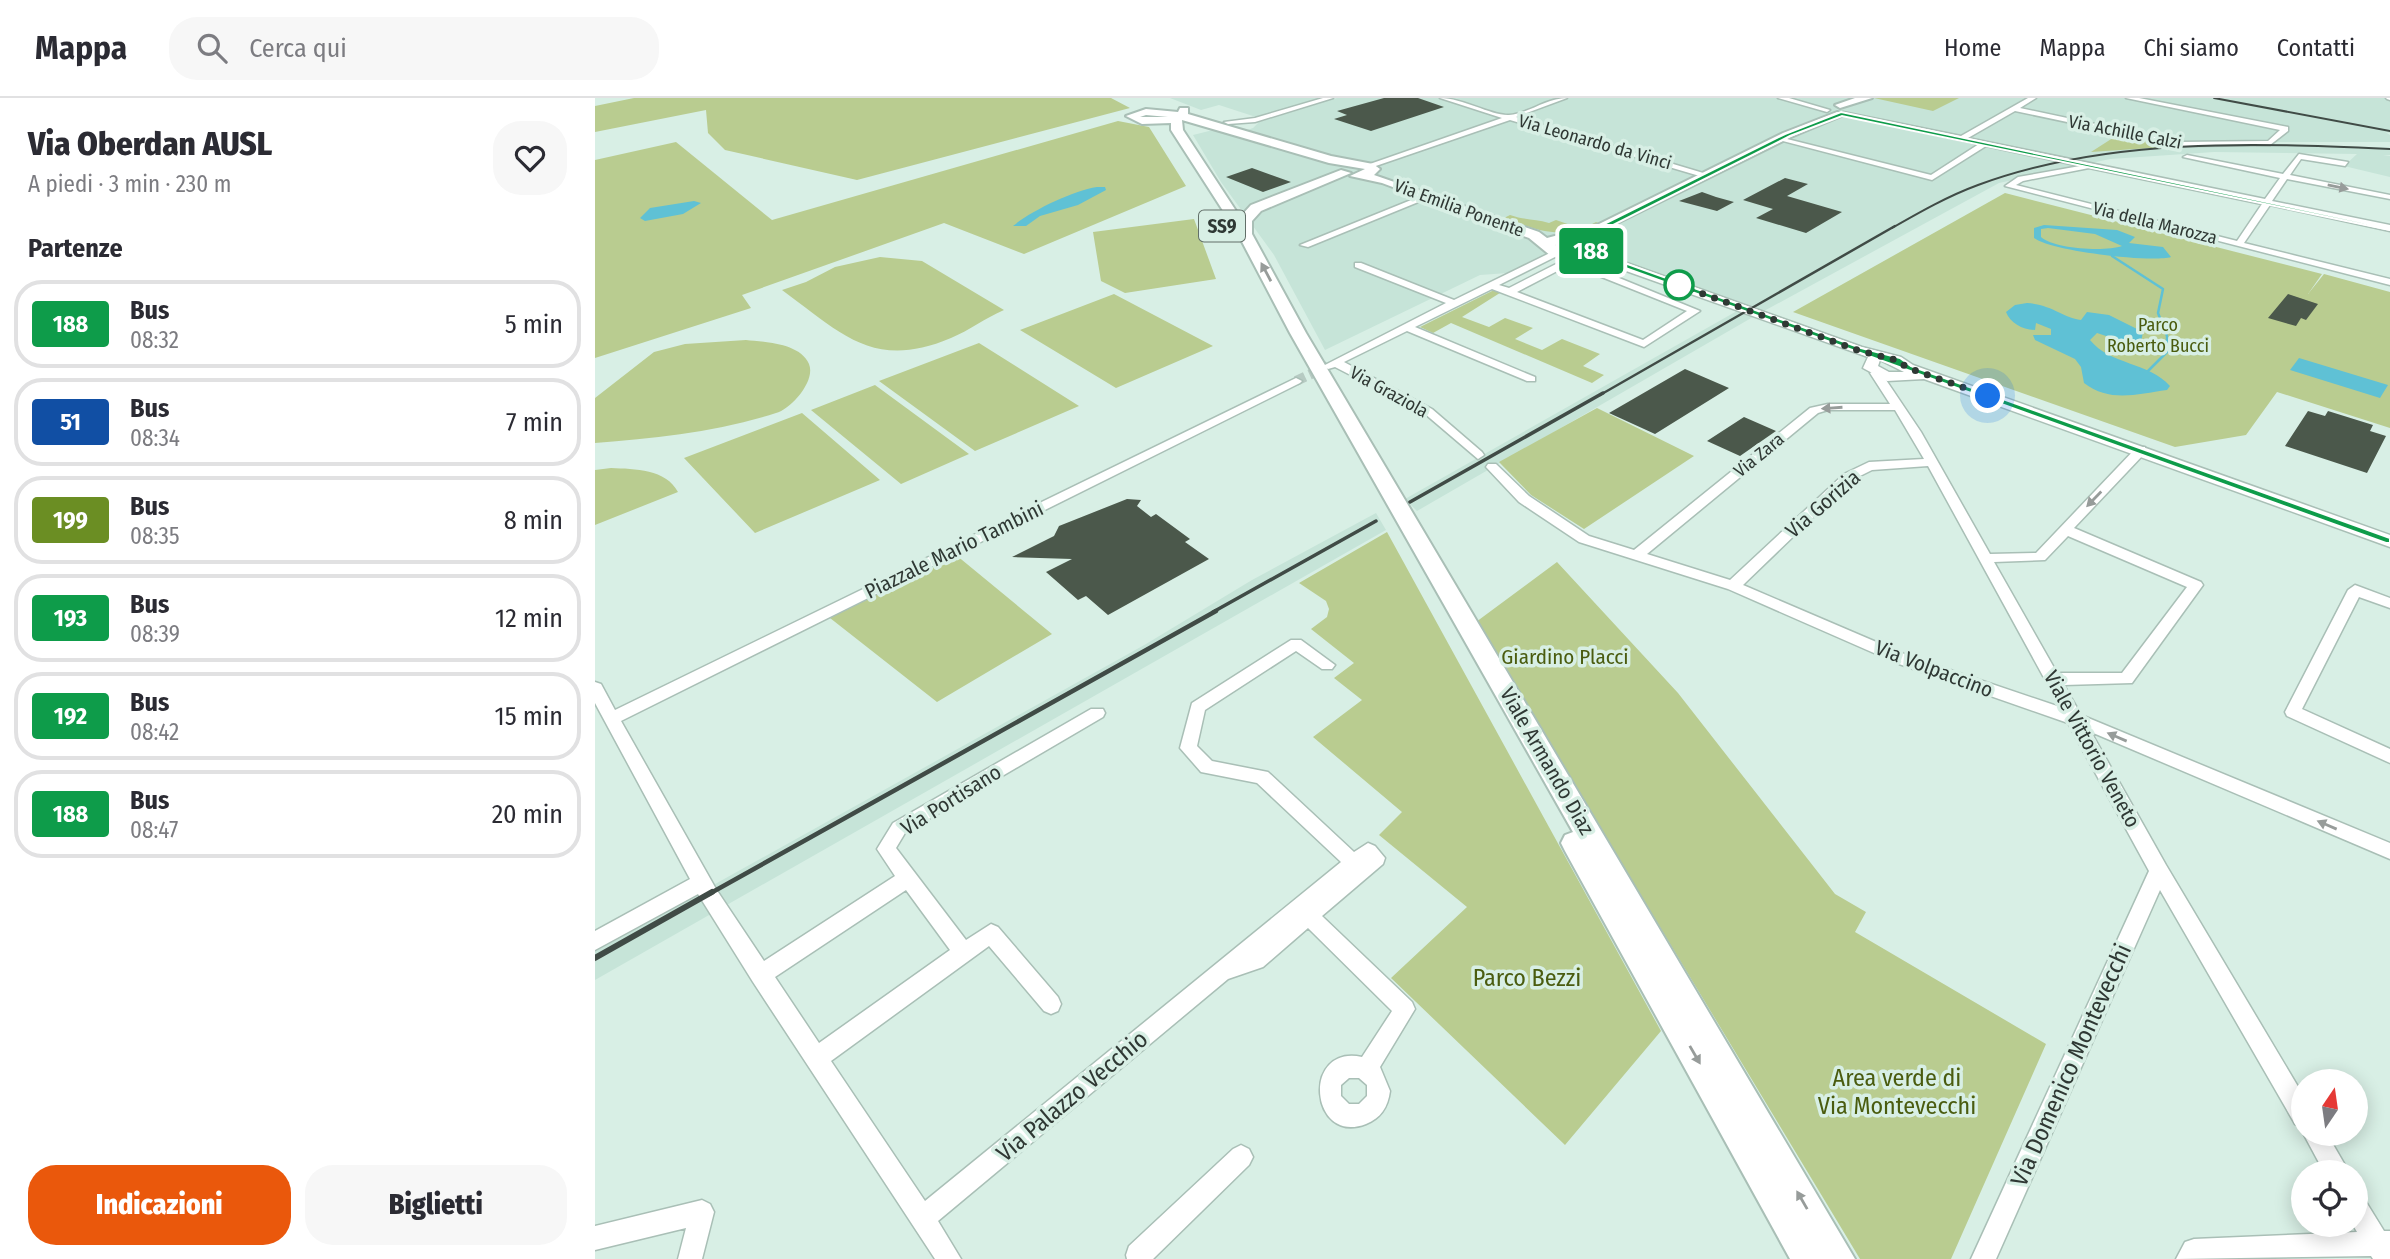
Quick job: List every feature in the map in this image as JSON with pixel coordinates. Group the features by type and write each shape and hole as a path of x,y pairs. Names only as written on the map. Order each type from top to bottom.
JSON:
{"main road":[{"path":"1553,245 1602,228 1867,98"},
{"name":"SS9","path":"1153,122 1133,118 1132,113 1140,105 1157,102 1181,115"},
{"path":"1181,115 1251,127"},
{"path":"1153,122 1181,115 1205,116 1251,127 1349,171"},
{"name":"Viale Armando Diaz","path":"1181,115 1177,130 1245,234 1292,334 1811,1259"},
{"name":"Viale Armando Diaz","path":"1153,122 1168,131 1234,245 1292,334 1836,1259"},
{"name":"Via Emilia Ponente","path":"1245,234 1245,221 1251,212 1349,171 1369,172 1384,180 1534,235 1553,245"},
{"path":"1553,245 1576,256 1589,247 1602,228"},
{"path":"1575,237 1589,247 1659,278 1857,350 1889,370 1930,375 2390,541"}],"street":[{"path":"1251,127 1330,98"},
{"name":"Via Leonardo da Vinci","path":"1443,98 1706,175"},
{"path":"1369,172 1564,98"},
{"path":"1781,98 2390,228"},
{"path":"1962,138 2032,98"},
{"name":"Via Achille Calzi","path":"2013,109 2180,144 2270,142 2285,129 2129,98"},
{"path":"1840,110 1877,120"},
{"path":"1779,139 1932,178 1986,143"},
{"path":"2239,244 2299,156 2345,164"},
{"path":"2187,157 2390,197"},
{"name":"Via della Marozza","path":"2099,166 2021,179 2009,186 2390,282"},
{"path":"1305,245 1429,196"},
{"name":"Via Graziola","path":"1478,455 1428,411 1331,364 1491,285 1553,245"},
{"path":"1491,285 1509,292 1644,344 1695,311 1574,263 1563,264 1509,292"},
{"path":"1358,265 1454,303"},
{"path":"1659,278 1667,299"},
{"path":"1407,327 1531,379"},
{"name":"Viale Vittorio Veneto","path":"1889,370 1900,407 2159,871 2291,1096"},
{"name":"Piazzale Mario Tambini","path":"613,718 1296,381"},
{"name":"Via Zara","path":"1637,555 1814,410 1828,407 1900,407"},
{"path":"1985,558 2040,557 2141,450"},
{"name":"Via Gorizia","path":"1733,586 1849,477 1869,466 1931,462"},
{"name":"Via Volpaccino","path":"1492,467 1524,499 1584,539 1733,586 1904,660 2075,719 2390,851"},
{"path":"2054,679 2126,679 2196,585 2064,529"},
{"path":"2390,603 2355,590 2293,712 2390,756"},
{"name":"Via Palazzo Vecchio","path":"922,1219 1221,972 1257,960 1304,911 1357,867 1262,777 1207,767 1188,748 1198,707 1296,644 1327,665"},
{"path":"597,694 613,718 705,888 949,1259"},
{"name":"Via Portisano","path":"964,953 886,849 899,828 1097,713"},
{"name":"Via Domenico Montevecchi","path":"1983,1259 2159,871"},
{"path":"760,975 908,878"},
{"path":"595,941 705,888"},
{"path":"2147,897 2177,902"},
{"path":"1304,911 1405,1009 1367,1068"},
{"path":"816,1058 991,933 1051,1004"},
{"path":"1141,1259 1138,1255 1241,1157"},
{"path":"595,1238 702,1212 690,1259"},
{"path":"2368,1224 2385,1249"},
{"path":"2188,1259 2193,1251 2209,1249 2385,1249"}],"shaded area":[{"path":"1170,98 1321,98 1256,117 1219,105 1201,110"},
{"path":"1337,98 2390,98 2390,133 2385,132 2390,135 2390,142 2279,142 2254,145 2390,148 2390,155 2383,155 2390,156 2390,177 2344,166 2357,154 2214,152 2110,159 1999,183 1753,317 1417,511 1405,499 1737,311 1589,256 1546,255 1508,273 1480,275 1325,350 1274,255 1221,182 1193,135 1225,127 1242,132 1253,128 1259,122"},
{"path":"1376,513 1386,530 595,980 595,951 1146,644 1252,580"}],"green space":[{"path":"634,98 1111,98 1130,108 857,180 725,150 708,133 706,110 595,132 595,106"},
{"path":"1874,98 1959,98 1933,111"},
{"path":"1118,121 1149,127 1186,186 1024,254 944,223 742,295 751,308 595,358 595,160 676,142 772,220"},
{"path":"2119,134 2179,146 2091,152"},
{"name":"Parco Roberto Bucci","path":"2005,193 2322,274 2308,294 2324,274 2390,292 2390,428 2277,392 2246,435 2175,447 1793,312"},
{"path":"1510,215 1549,223 1556,220 1582,229 1551,232 1504,218"},
{"path":"1194,219 1216,279 1125,293 1101,281 1093,232"},
{"path":"1596,222 1601,224 1582,229"},
{"path":"880,257 922,261 1004,310 958,335 924,347 879,349 841,333 782,290 806,282 835,267"},
{"path":"1496,289 1503,291 1462,317 1489,327 1505,318 1533,328 1515,339 1542,350 1562,339 1600,354 1583,366 1604,375 1592,383 1451,323 1433,333 1420,327"},
{"path":"1114,294 1213,346 1116,388 1020,330"},
{"path":"746,340 790,348 804,357 809,364 806,386 788,406 754,420 709,430 595,443 595,398 654,352 685,344"},
{"path":"979,343 1079,406 975,451 879,381"},
{"path":"875,385 969,454 901,484 811,410"},
{"path":"1597,408 1694,456 1584,529 1531,495 1499,462"},
{"path":"802,413 880,480 755,533 684,458"},
{"path":"595,470 640,470 658,475 673,484 678,492 595,525"},
{"name":"Parco Bezzi","path":"1387,532 1661,1031 1565,1145 1391,978 1467,907 1379,835 1402,812 1313,737 1362,700 1334,678 1354,663 1311,629 1327,617 1329,609 1326,601 1299,583"},
{"path":"956,555 1052,634 937,702 830,618"},
{"name":"Area verde di Via Montevecchi","path":"1557,562 1678,693 1835,894 1866,912 1855,932 2046,1044 1951,1259 1860,1259 1476,622"}],"water":[{"path":"1097,187 1105,187 1106,190 1078,205 1040,216 1026,226 1013,226 1052,202"},
{"path":"694,201 701,203 683,214 645,221 640,218 650,208"},
{"path":"2044,225 2117,230 2135,237 2129,243 2163,247 2171,257 2123,257 2060,247 2034,238 2034,228","holes":["2041,229 2095,234 2122,246 2104,249 2068,247 2041,237"]},
{"path":"2027,303 2044,306 2081,320 2087,312 2109,315 2143,332 2141,342 2124,342 2097,333 2090,340 2108,354 2151,372 2170,386 2167,390 2124,396 2094,389 2084,383 2081,367 2075,359 2035,340 2033,335 2051,335 2051,329 2036,323 2035,330 2026,329 2018,325 2006,312 2015,305"},
{"path":"2299,358 2388,385 2380,398 2290,370"}],"building":[{"path":"1384,98 1418,98 1444,107 1371,131 1334,119 1347,115 1337,111"},
{"path":"1252,168 1291,182 1263,192 1226,177"},
{"path":"1785,178 1808,184 1787,196 1842,212 1806,233 1756,218 1773,209 1743,200"},
{"path":"1702,192 1734,202 1717,211 1679,201"},
{"path":"2288,294 2318,304 2306,320 2301,318 2296,326 2268,318"},
{"path":"1685,369 1729,388 1655,434 1609,413"},
{"path":"2308,411 2325,416 2328,411 2373,425 2370,431 2386,436 2367,473 2285,446"},
{"path":"1744,417 1776,431 1740,456 1707,441"},
{"path":"1127,499 1141,500 1137,506 1151,517 1156,514 1190,539 1185,542 1209,559 1108,615 1086,596 1078,600 1046,572 1072,559 1012,557 1054,536 1059,526"}],"waterway":[{"path":"2112,256 2163,289 2158,313 2167,336 2167,352 2148,371"}],"tunnel":[{"path":"1296,381 1328,366"}],"railway":[{"path":"2214,98 2390,131"},
{"path":"1892,228 1945,199 1978,185 2027,169 2078,158 2130,151 2234,145 2390,149"},
{"path":"1600,395 1895,226"},
{"path":"1410,502 1603,393"},
{"path":"1213,612 1376,521"},
{"path":"709,894 1216,611"},
{"path":"595,958 712,892"}],"bus line":[{"name":"188","path":"2390,228 1841,114 1824,118 1787,135 1602,228 1595,233 1591,241 1594,247 1588,253 1857,350 1902,362 1908,368 2390,541"}],"route":[{"path":"1679,285 1857,350 1902,362 1908,368 1988,396"}],"park label":[{"name":"Giardino Placci","path":"1565,657"}]}
